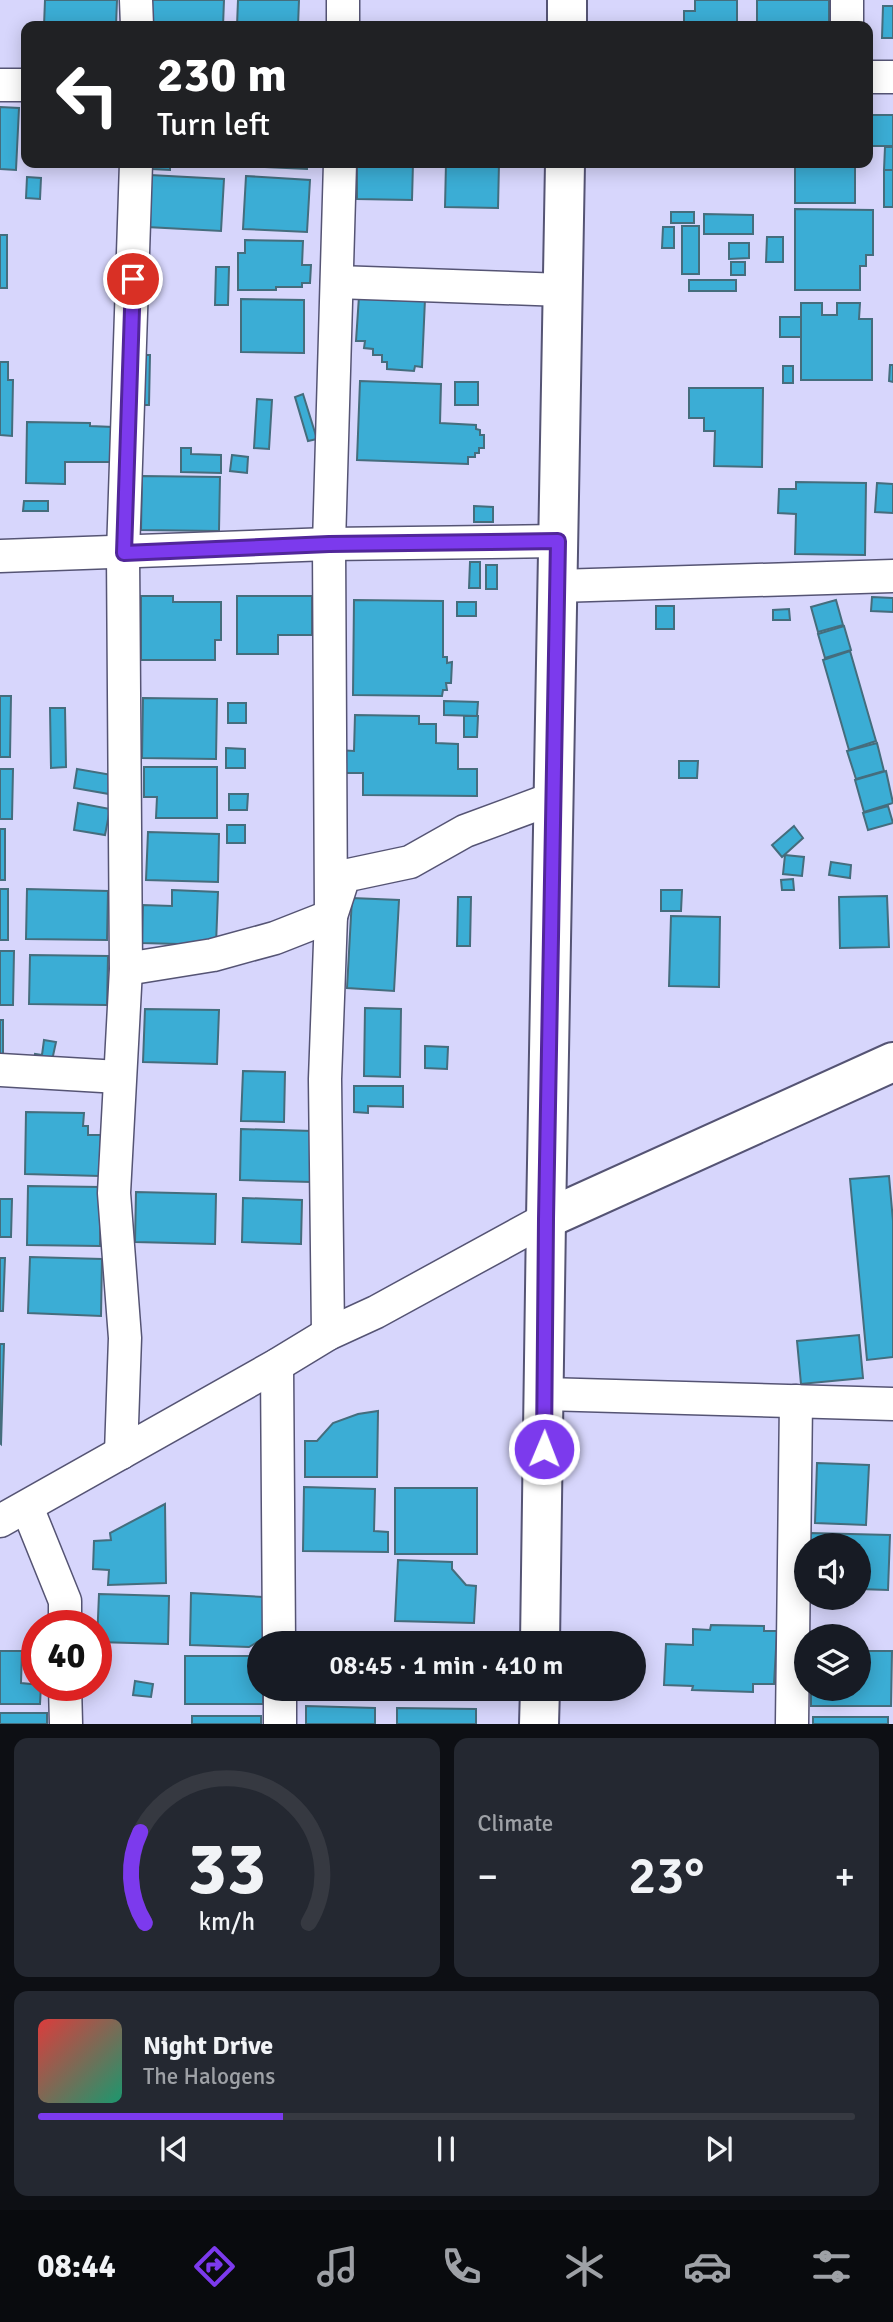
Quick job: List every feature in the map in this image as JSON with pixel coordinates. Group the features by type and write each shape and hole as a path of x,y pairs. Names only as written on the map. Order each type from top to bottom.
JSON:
{"street":[{"path":"136,0 137,21"},
{"path":"343,0 343,21"},
{"path":"567,21 568,0"},
{"path":"846,21 847,0"},
{"path":"873,76 893,77"},
{"path":"0,85 21,85"},
{"path":"121,1453 125,1338 114,1194 126,969 124,553 136,168"},
{"path":"328,1334 325,1079 331,916 329,544 340,168"},
{"path":"540,1631 565,168"},
{"path":"337,282 563,290"},
{"path":"0,556 329,544 558,541"},
{"path":"557,586 893,576"},
{"path":"331,916 344,876 410,862 465,831 554,798"},
{"path":"126,969 213,955 275,938 331,916"},
{"path":"65,1610 65,1601 14,1514 328,1334 376,1312 546,1219 893,1062"},
{"path":"0,1070 120,1077"},
{"path":"277,1365 279,1631"},
{"path":"545,1394 893,1404"},
{"path":"792,1724 796,1401"},
{"path":"65,1701 66,1724"},
{"path":"280,1701 280,1724"},
{"path":"539,1724 540,1701"}],"building":[{"path":"45,0 117,0 116,21 44,21"},
{"path":"150,0 224,0 223,21 149,21"},
{"path":"238,0 299,0 298,21 237,21"},
{"path":"695,0 737,0 737,21 684,21 684,11 695,11"},
{"path":"757,0 829,0 829,21 757,21"},
{"path":"883,6 893,6 893,38 882,38"},
{"path":"0,107 19,108 16,170 0,169"},
{"path":"873,115 893,115 893,146 873,146"},
{"path":"885,147 893,147 893,170 884,170"},
{"path":"357,168 413,168 412,200 357,199"},
{"path":"446,168 499,168 498,208 445,207"},
{"path":"795,168 855,168 855,203 795,203"},
{"path":"884,170 893,170 893,207 884,207"},
{"path":"150,175 224,179 221,231 147,227"},
{"path":"246,176 310,180 307,232 243,229"},
{"path":"27,177 41,178 40,199 26,198"},
{"path":"795,209 873,210 873,255 866,255 866,266 860,266 860,290 795,290"},
{"path":"671,212 694,212 694,223 671,223"},
{"path":"704,214 753,215 753,234 704,234"},
{"path":"682,226 699,226 699,274 682,274"},
{"path":"663,227 674,227 674,248 662,248"},
{"path":"0,235 7,235 7,288 0,288"},
{"path":"767,237 783,237 783,262 766,262"},
{"path":"245,240 303,241 302,265 311,265 310,283 302,283 302,287 276,287 276,290 238,290 238,253 245,253"},
{"path":"729,243 749,243 749,258 729,259"},
{"path":"731,262 745,262 745,275 731,275"},
{"path":"216,267 229,267 228,305 215,305"},
{"path":"689,280 736,280 736,291 689,291"},
{"path":"359,296 425,299 422,367 415,366 414,371 387,369 387,362 382,362 382,355 373,355 373,349 364,348 365,341 356,341"},
{"path":"241,299 304,300 304,353 241,352"},
{"path":"801,303 822,303 822,315 837,315 837,303 860,303 859,319 872,319 872,380 801,380"},
{"path":"780,317 801,317 801,337 780,337"},
{"path":"141,355 150,355 149,405 140,405"},
{"path":"0,362 8,362 8,380 13,380 12,436 0,435"},
{"path":"890,365 893,365 893,382 889,381"},
{"path":"783,366 793,366 793,383 783,383"},
{"path":"360,381 441,384 440,423 476,425 480,435 484,435 484,448 479,448 475,457 468,457 468,464 357,460"},
{"path":"455,382 478,382 478,405 455,405"},
{"path":"689,388 763,388 762,467 714,466 715,431 704,431 704,418 689,418"},
{"path":"303,394 317,439 308,441 295,397"},
{"path":"257,399 272,400 269,449 254,448"},
{"path":"27,422 90,423 90,426 113,427 112,462 65,462 65,484 26,483"},
{"path":"181,448 191,448 191,454 221,455 221,473 181,472"},
{"path":"232,455 248,457 247,473 230,471"},
{"path":"142,476 220,477 219,531 141,530"},
{"path":"796,482 866,483 865,555 795,554 796,514 778,513 779,489 796,489"},
{"path":"877,483 893,484 893,513 875,512"},
{"path":"24,501 48,501 48,511 23,511"},
{"path":"474,506 493,507 493,522 474,522"},
{"path":"470,562 480,562 480,588 469,588"},
{"path":"486,565 497,565 497,589 486,589"},
{"path":"141,596 173,596 173,602 221,602 221,640 215,640 215,660 141,660"},
{"path":"237,596 312,596 312,635 278,635 278,654 237,654"},
{"path":"872,597 893,598 893,612 871,611"},
{"path":"354,600 443,601 443,657 447,657 447,663 452,662 451,683 446,683 447,690 443,690 442,696 353,695"},
{"path":"836,600 843,625 818,632 811,607"},
{"path":"457,602 476,602 476,616 457,616"},
{"path":"656,606 674,606 674,629 656,629"},
{"path":"789,609 790,620 773,620 773,610"},
{"path":"844,626 851,650 825,658 818,634"},
{"path":"850,651 876,741 849,750 823,660"},
{"path":"0,696 11,696 10,757 0,757"},
{"path":"143,698 217,699 216,759 142,758"},
{"path":"444,701 478,702 477,716 444,715"},
{"path":"228,703 246,703 246,723 228,723"},
{"path":"50,708 65,708 66,767 51,768"},
{"path":"355,715 419,716 419,724 436,724 436,743 458,744 458,769 477,769 477,796 363,795 363,773 338,773 338,750 354,751"},
{"path":"464,716 478,716 477,737 464,737"},
{"path":"877,743 884,771 856,779 847,751"},
{"path":"226,748 245,749 245,768 226,768"},
{"path":"679,761 698,761 697,778 679,778"},
{"path":"144,767 217,767 217,818 156,818 157,797 144,797"},
{"path":"0,769 13,769 12,819 0,819"},
{"path":"77,769 112,775 109,794 74,788"},
{"path":"886,771 893,803 864,812 855,780"},
{"path":"229,794 248,794 247,810 229,810"},
{"path":"78,803 110,809 105,835 74,830"},
{"path":"888,806 893,823 868,830 863,813"},
{"path":"227,825 245,825 245,843 227,843"},
{"path":"794,826 803,838 782,857 772,845"},
{"path":"0,829 5,829 5,880 0,880"},
{"path":"148,832 219,834 218,882 146,880"},
{"path":"785,855 804,857 802,876 783,874"},
{"path":"831,862 851,865 850,878 829,875"},
{"path":"793,879 794,890 782,890 781,880"},
{"path":"0,889 8,889 8,940 0,940"},
{"path":"27,889 108,891 107,940 26,939"},
{"path":"172,890 218,892 216,945 142,943 143,905 172,906"},
{"path":"661,890 682,890 681,911 661,911"},
{"path":"887,896 889,947 840,948 839,897"},
{"path":"458,897 471,897 470,946 457,946"},
{"path":"352,898 399,900 394,991 347,988"},
{"path":"671,916 720,917 719,987 669,986"},
{"path":"0,951 14,951 13,1005 0,1005"},
{"path":"30,955 108,956 107,1005 29,1004"},
{"path":"365,1008 401,1009 400,1077 364,1076"},
{"path":"145,1009 219,1010 217,1064 143,1062"},
{"path":"0,1020 3,1020 3,1066 0,1066"},
{"path":"44,1040 56,1042 51,1065 34,1062 35,1054 42,1055"},
{"path":"425,1046 448,1047 447,1069 425,1068"},
{"path":"243,1071 285,1072 284,1122 241,1121"},
{"path":"354,1086 403,1086 403,1107 368,1106 368,1113 354,1112"},
{"path":"26,1112 84,1113 83,1126 88,1126 88,1135 101,1135 100,1176 25,1174"},
{"path":"241,1129 312,1131 311,1182 240,1180"},
{"path":"889,1176 893,1221 893,1357 867,1360 850,1179"},
{"path":"28,1186 101,1187 100,1246 27,1245"},
{"path":"136,1192 216,1194 215,1244 135,1242"},
{"path":"243,1198 302,1200 301,1244 242,1242"},
{"path":"0,1199 12,1199 11,1237 0,1237"},
{"path":"30,1257 102,1259 101,1316 28,1313"},
{"path":"0,1258 5,1258 3,1311 0,1311"},
{"path":"859,1335 863,1378 801,1384 797,1341"},
{"path":"0,1344 4,1344 1,1444 0,1443"},
{"path":"378,1411 377,1477 305,1477 305,1441 317,1441 333,1423 358,1414"},
{"path":"817,1463 869,1465 866,1525 815,1523"},
{"path":"304,1487 375,1489 374,1531 388,1532 388,1552 303,1551"},
{"path":"395,1488 477,1488 477,1554 395,1554"},
{"path":"165,1504 166,1583 108,1585 109,1570 93,1569 94,1541 111,1540 110,1533"},
{"path":"871,1535 890,1535 888,1590 871,1589"},
{"path":"398,1560 452,1562 452,1569 466,1585 476,1586 474,1623 395,1621"},
{"path":"191,1593 263,1597 264,1631 247,1631 247,1647 190,1645"},
{"path":"99,1594 169,1596 168,1644 112,1642 112,1610 98,1610"},
{"path":"711,1625 764,1626 764,1631 777,1631 774,1684 753,1684 753,1692 692,1690 693,1686 664,1685 666,1644 693,1645 693,1629 710,1630"},
{"path":"0,1651 21,1651 21,1701 40,1701 40,1704 0,1704"},
{"path":"871,1651 892,1651 891,1706 811,1706 811,1701 871,1701"},
{"path":"185,1656 247,1656 247,1701 263,1701 263,1704 185,1704"},
{"path":"135,1681 153,1684 151,1697 133,1695"},
{"path":"306,1706 375,1708 375,1724 306,1724"},
{"path":"397,1708 476,1709 476,1724 397,1724"},
{"path":"0,1713 47,1713 47,1724 0,1724"},
{"path":"192,1716 261,1716 261,1724 192,1724"},
{"path":"813,1717 888,1717 888,1724 813,1724"}],"route":[{"path":"133,279 124,553 329,544 558,541 544,1449"}]}
